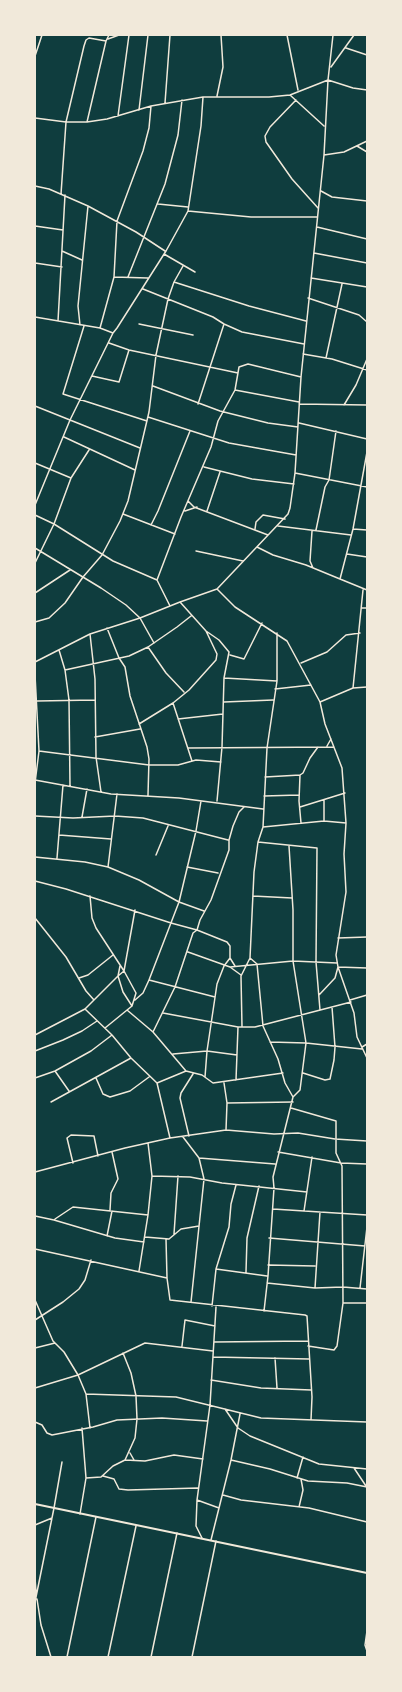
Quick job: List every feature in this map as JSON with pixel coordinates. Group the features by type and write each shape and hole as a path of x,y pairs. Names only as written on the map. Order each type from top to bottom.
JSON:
{"street":[{"path":"35,56 42,35"},
{"path":"108,39 109,35"},
{"path":"87,122 106,41 119,35"},
{"path":"118,116 129,35"},
{"path":"139,110 148,35"},
{"path":"165,103 170,35"},
{"path":"217,96 223,67 220,35"},
{"path":"287,35 298,90"},
{"path":"35,662 90,634 140,618 217,589 227,581 243,561 285,519 290,508 296,473 301,377 324,155 328,80 331,67 334,35"},
{"path":"331,67 354,35"},
{"path":"61,194 66,122 86,40 92,38 106,41"},
{"path":"346,48 367,55"},
{"path":"35,118 66,122 87,122 118,116 151,106 203,97 269,97 290,94 328,80 353,88 367,90"},
{"path":"290,94 325,126"},
{"path":"35,504 51,469 70,420 113,333 166,251 188,211 201,126 203,97"},
{"path":"128,276 143,236 158,204 175,148 180,123 182,100"},
{"path":"296,100 270,127 265,136 266,142 292,179 318,209"},
{"path":"100,328 114,277 117,221 143,151 149,128 151,106"},
{"path":"324,155 344,152 367,141"},
{"path":"357,146 367,152"},
{"path":"35,186 66,195 117,221 166,251"},
{"path":"320,191 337,198 367,201"},
{"path":"58,321 66,195"},
{"path":"158,204 188,208"},
{"path":"80,325 78,306 88,206"},
{"path":"188,211 251,217 317,217"},
{"path":"35,226 63,230"},
{"path":"317,228 367,239"},
{"path":"62,251 82,260"},
{"path":"314,253 367,263"},
{"path":"164,254 195,272"},
{"path":"35,263 62,267"},
{"path":"35,622 49,618 65,603 83,577 102,554 114,535 123,514 128,501 148,417 156,355 168,299 174,282 183,266"},
{"path":"114,277 128,276 149,278"},
{"path":"311,278 367,287"},
{"path":"174,282 249,306 306,321"},
{"path":"326,358 336,306 342,284"},
{"path":"142,289 213,317 242,332 304,344"},
{"path":"308,298 360,315 367,322"},
{"path":"35,317 100,328 113,333"},
{"path":"139,324 193,335"},
{"path":"198,404 224,324"},
{"path":"84,326 63,392 81,400 147,421"},
{"path":"109,343 129,350 238,373"},
{"path":"92,376 119,382 129,350"},
{"path":"303,354 326,358 367,370"},
{"path":"344,405 356,385 367,359"},
{"path":"157,580 188,501 204,466 214,439 215,428 234,390 239,367 248,364 301,377"},
{"path":"153,386 198,404 223,412 298,427"},
{"path":"234,390 299,403 367,405"},
{"path":"35,406 140,448"},
{"path":"148,417 235,445 296,456"},
{"path":"298,423 367,439"},
{"path":"151,525 158,512 190,431"},
{"path":"316,530 325,487 329,480 336,431"},
{"path":"64,437 89,450 135,470"},
{"path":"35,563 54,524 71,478 89,450"},
{"path":"340,579 353,529 367,452"},
{"path":"35,463 71,478"},
{"path":"204,466 220,472 259,481 294,484"},
{"path":"207,511 220,472"},
{"path":"296,473 367,487"},
{"path":"188,501 190,504 269,536"},
{"path":"184,512 197,507"},
{"path":"123,514 175,534"},
{"path":"35,515 54,524 102,554 137,573 157,580 170,606"},
{"path":"255,530 256,522 263,516 285,519"},
{"path":"278,526 351,535"},
{"path":"353,529 367,530"},
{"path":"312,531 310,561 313,568"},
{"path":"257,547 278,557 306,565 363,590 367,590"},
{"path":"35,548 117,598 140,618 154,643"},
{"path":"196,551 243,561"},
{"path":"347,554 367,557"},
{"path":"306,565 310,561"},
{"path":"35,593 71,570"},
{"path":"217,589 235,607 277,633 287,641 320,702 331,739 342,768 346,823 344,854 346,892 338,938 337,963 354,1013 357,1037 367,1058"},
{"path":"353,688 360,633 363,590"},
{"path":"180,602 190,616 206,632 227,648 230,655 224,678 222,747 217,802"},
{"path":"362,608 367,608"},
{"path":"65,670 128,656 148,647 190,616"},
{"path":"230,655 244,659 262,624"},
{"path":"107,628 119,658 125,668 130,696 147,747 149,765 148,795"},
{"path":"139,724 173,703 189,690 217,659 217,654 206,632"},
{"path":"242,1027 241,976 250,958 253,896 258,842 263,827 267,748 277,681 277,633"},
{"path":"300,663 327,652 346,635 360,633"},
{"path":"90,634 94,663 96,757 101,792"},
{"path":"148,647 166,674 184,693"},
{"path":"59,650 65,670 69,700 71,754 70,786"},
{"path":"35,675 39,742 38,764 35,781 117,794 148,795 217,802 263,809"},
{"path":"224,678 277,681"},
{"path":"275,689 312,685"},
{"path":"320,702 353,688 367,687"},
{"path":"36,701 95,700"},
{"path":"224,702 273,700"},
{"path":"173,703 192,761"},
{"path":"178,719 223,714"},
{"path":"95,737 141,729"},
{"path":"327,746 331,739"},
{"path":"301,823 299,795 300,775 318,747"},
{"path":"188,748 334,747"},
{"path":"39,751 96,757 149,765 178,765 192,761 221,762"},
{"path":"265,777 300,775"},
{"path":"57,858 63,785"},
{"path":"82,817 87,789"},
{"path":"300,807 345,793"},
{"path":"108,867 117,794"},
{"path":"264,796 299,795"},
{"path":"324,800 324,821"},
{"path":"135,1000 143,993 149,980 179,902 196,831 201,801"},
{"path":"238,806 239,812"},
{"path":"153,1032 163,1014 175,986 188,952 193,933 198,930 204,911 211,900 228,850 229,840 239,812 244,807"},
{"path":"35,816 60,818 114,816 143,818 168,826 196,831 229,840"},
{"path":"263,827 324,821 346,823"},
{"path":"156,855 168,826"},
{"path":"59,835 111,839"},
{"path":"258,842 289,846 315,846 318,849 316,962 320,1010"},
{"path":"289,846 292,898 293,962 303,1016 306,1043 300,1090 293,1097"},
{"path":"35,857 57,858 108,867 139,880 179,902 204,911"},
{"path":"187,867 219,873"},
{"path":"35,881 90,896 171,923 198,930 229,944 230,958 234,966"},
{"path":"90,896 92,918 96,928 112,955 124,971 136,993 132,1006 105,1028"},
{"path":"253,896 292,898"},
{"path":"35,1035 85,1009 124,971 134,910"},
{"path":"35,918 66,958 86,991 94,1000"},
{"path":"338,938 367,937"},
{"path":"188,952 230,967 293,962 337,963"},
{"path":"79,978 88,975 112,955"},
{"path":"205,1077 207,1051 215,997 224,966 230,958"},
{"path":"250,958 257,964 262,1026 283,1072 285,1083 293,1097 293,1102 278,1152 273,1182 273,1209 269,1238 268,1276 264,1310"},
{"path":"120,966 118,976 120,984 132,1006"},
{"path":"230,967 241,976"},
{"path":"319,995 335,978 338,967"},
{"path":"338,967 367,968"},
{"path":"149,980 215,997"},
{"path":"163,1014 212,1021 238,1027 262,1026 303,1016 367,995"},
{"path":"302,1073 325,1080 330,1079 335,1047 332,1007"},
{"path":"85,1009 112,1035 131,1058 157,1083 170,1138"},
{"path":"128,1010 153,1032 186,1071 205,1077 213,1083 283,1072"},
{"path":"35,1051 76,1034 97,1020"},
{"path":"236,1080 238,1027"},
{"path":"35,1078 55,1071 91,1050 112,1035"},
{"path":"270,1042 306,1043 335,1047 362,1048 367,1044"},
{"path":"173,1054 207,1051 237,1055"},
{"path":"51,1102 131,1058"},
{"path":"55,1071 70,1091"},
{"path":"157,1083 186,1071"},
{"path":"189,1136 180,1098 181,1093 194,1074"},
{"path":"96,1078 103,1094 110,1097 130,1091 149,1076"},
{"path":"224,1082 227,1103 226,1130"},
{"path":"227,1103 293,1102"},
{"path":"291,1108 336,1121 336,1153 341,1163 343,1213 343,1303 336,1349 308,1346"},
{"path":"35,1172 170,1138 226,1130 283,1134 298,1133 335,1139 367,1141"},
{"path":"73,1163 67,1138 71,1135 94,1136 98,1156"},
{"path":"182,1137 199,1158 204,1179 191,1302"},
{"path":"139,1271 145,1237 152,1176 148,1143"},
{"path":"107,1236 111,1210 110,1193 118,1179 112,1152"},
{"path":"278,1152 341,1163 367,1164"},
{"path":"304,1211 312,1157"},
{"path":"199,1158 276,1164"},
{"path":"152,1176 178,1176 307,1192"},
{"path":"174,1234 178,1176"},
{"path":"212,1306 216,1269 229,1227 231,1204 236,1184"},
{"path":"246,1272 247,1238 259,1186"},
{"path":"54,1220 73,1207 148,1214"},
{"path":"273,1209 367,1215"},
{"path":"315,1288 320,1212"},
{"path":"35,1216 54,1220 107,1236 144,1242"},
{"path":"145,1237 169,1239 181,1229 200,1226"},
{"path":"360,1288 367,1227"},
{"path":"269,1238 365,1246"},
{"path":"166,1239 168,1297 170,1300 307,1316 311,1420"},
{"path":"35,1249 91,1260 167,1278"},
{"path":"35,1320 63,1302 83,1284 91,1260"},
{"path":"268,1265 316,1266"},
{"path":"216,1269 268,1276"},
{"path":"267,1283 315,1288 343,1286 367,1289"},
{"path":"35,1300 41,1317 56,1343 64,1352 78,1375 86,1394 90,1428"},
{"path":"343,1303 367,1303"},
{"path":"202,1538 196,1526 197,1500 204,1459 207,1421 210,1406 216,1306"},
{"path":"182,1346 185,1320 215,1326"},
{"path":"214,1342 308,1341"},
{"path":"35,1348 56,1343"},
{"path":"35,1388 78,1375 145,1343 182,1346 214,1351"},
{"path":"123,1353 131,1373 136,1396 137,1419 135,1438 130,1453 125,1460"},
{"path":"213,1357 309,1359"},
{"path":"275,1358 278,1389"},
{"path":"211,1380 261,1388 311,1390"},
{"path":"86,1394 176,1397 261,1418 367,1422"},
{"path":"225,1409 238,1428 250,1436 319,1464 367,1469"},
{"path":"211,1540 223,1495 240,1414"},
{"path":"35,1422 42,1425 49,1435 82,1428 90,1428 117,1420 180,1418 207,1421"},
{"path":"80,1514 86,1478 82,1428"},
{"path":"130,1453 134,1460"},
{"path":"102,1476 113,1466 125,1460 145,1461 174,1455 204,1459"},
{"path":"297,1478 303,1457"},
{"path":"231,1460 297,1478 319,1482 347,1483 367,1487"},
{"path":"35,1602 62,1462"},
{"path":"354,1468 367,1487"},
{"path":"86,1478 102,1476 114,1479 118,1488 128,1490 198,1488"},
{"path":"299,1507 303,1490 300,1478"},
{"path":"223,1495 241,1500 299,1507 367,1522"},
{"path":"197,1500 219,1508"},
{"path":"35,1504 367,1573"},
{"path":"66,1657 96,1517"},
{"path":"35,1525 52,1518"},
{"path":"108,1657 136,1526"},
{"path":"151,1657 177,1533"},
{"path":"192,1657 216,1541"},
{"path":"35,1577 40,1625 51,1657"},
{"path":"367,1631 365,1644 367,1651"}]}
